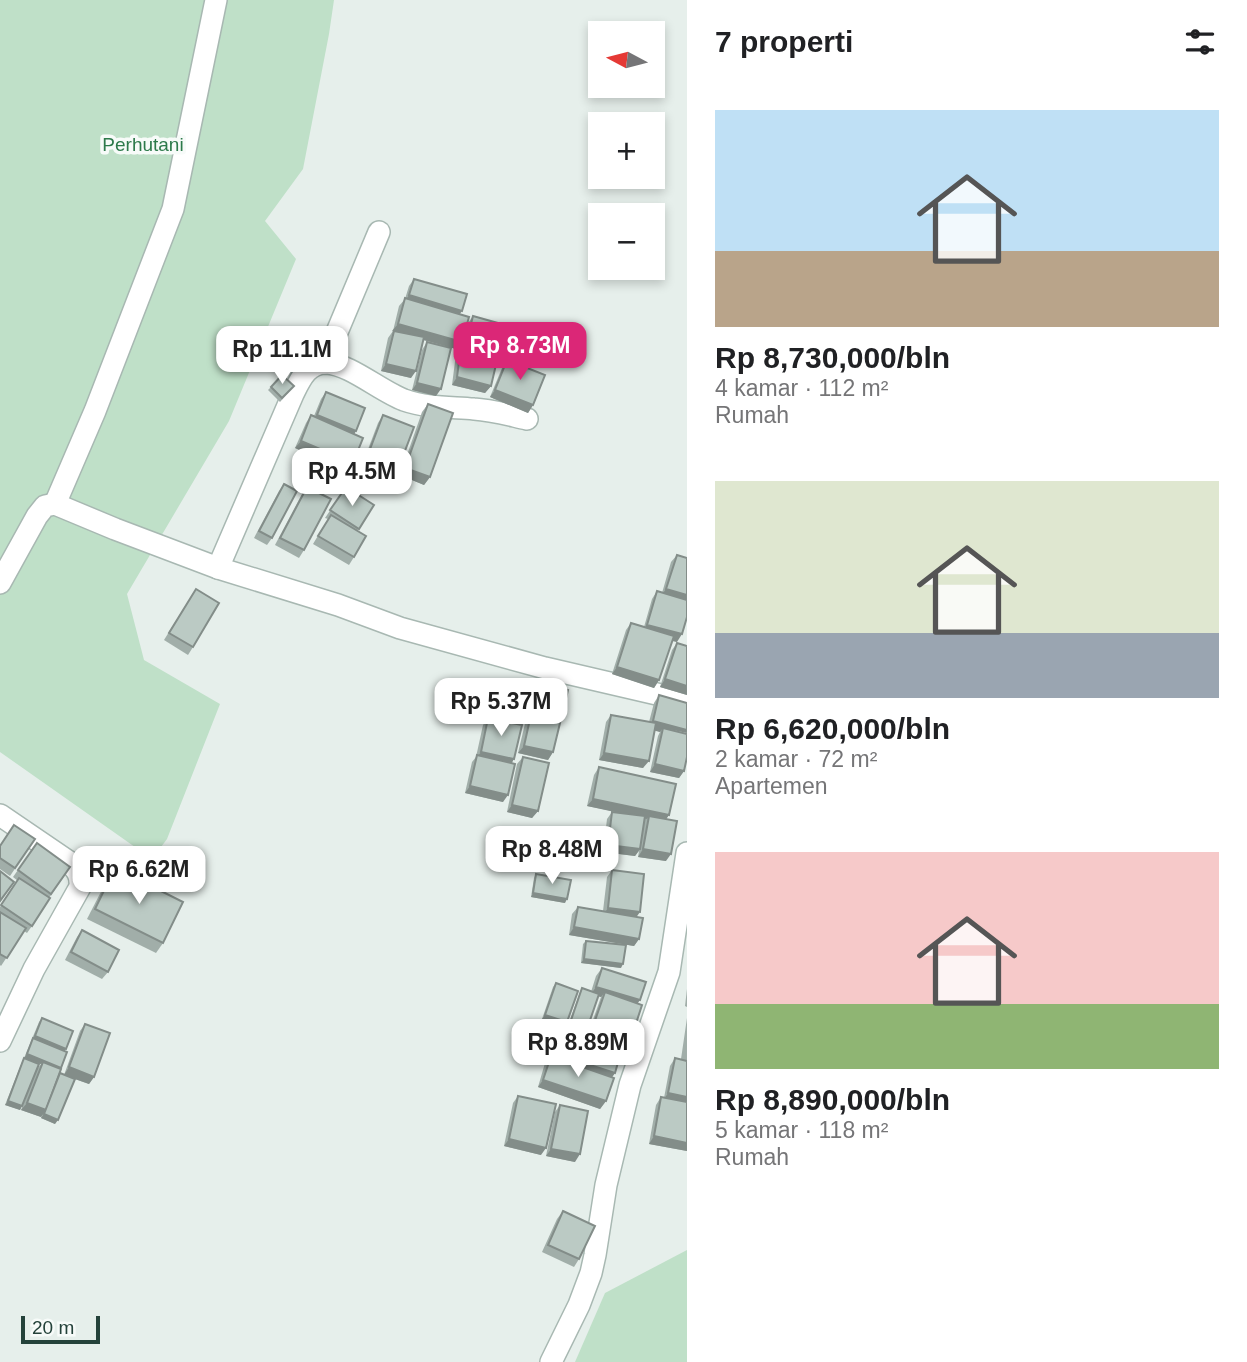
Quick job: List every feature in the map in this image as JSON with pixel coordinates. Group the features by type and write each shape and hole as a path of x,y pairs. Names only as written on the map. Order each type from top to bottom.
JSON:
{"street":[{"path":"55,504 95,411 173,209 216,0"},
{"path":"324,363 379,232"},
{"path":"218,568 302,376 311,367 324,363 341,366 403,400 442,408 494,411 527,419"},
{"path":"0,583 37,516 46,506 55,504 218,568 326,601 400,628 545,668 687,701"},
{"path":"0,816 69,862 81,878 80,887 34,969 0,1041"},
{"path":"551,1362 579,1305 591,1273 606,1185 630,1085 669,972 687,853"}],"green space":[{"name":"Perhutani","path":"0,0 334,0 303,169 265,221 296,259 229,421 127,594 144,660 220,704 167,839 152,859 0,752"},
{"path":"687,1250 687,1362 575,1362 605,1293"}],"building":[{"path":"414,279 467,294 462,311 409,295"},
{"path":"405,298 469,317 462,342 398,324"},
{"path":"473,316 505,325 498,352 466,343"},
{"path":"394,331 424,337 416,371 386,364"},
{"path":"427,342 451,348 441,389 417,383"},
{"path":"461,346 498,356 491,386 457,377"},
{"path":"507,360 545,375 533,405 495,390"},
{"path":"282,375 294,386 282,398 271,387"},
{"path":"326,392 365,408 356,431 317,415"},
{"path":"428,404 453,413 430,477 405,468"},
{"path":"311,415 363,438 353,463 301,441"},
{"path":"383,415 414,427 395,477 364,465"},
{"path":"284,484 297,491 272,538 259,531"},
{"path":"307,487 331,499 304,550 280,538"},
{"path":"346,487 374,505 359,529 330,510"},
{"path":"331,515 366,536 354,557 318,536"},
{"path":"677,555 687,558 687,595 666,589"},
{"path":"196,589 219,603 193,647 169,633"},
{"path":"657,591 687,600 687,617 682,634 647,625"},
{"path":"631,623 674,636 659,680 617,667"},
{"path":"677,643 687,646 687,686 665,679"},
{"path":"538,683 568,690 553,752 524,746"},
{"path":"495,688 529,694 524,721 490,714"},
{"path":"659,695 687,703 687,730 653,721"},
{"path":"611,715 656,723 649,761 604,753"},
{"path":"488,718 522,725 514,759 481,752"},
{"path":"663,728 687,734 684,771 655,764"},
{"path":"477,755 515,764 508,795 470,786"},
{"path":"523,757 549,763 538,811 512,805"},
{"path":"599,767 676,784 669,815 593,799"},
{"path":"612,812 645,816 640,849 608,845"},
{"path":"649,816 677,821 671,854 643,849"},
{"path":"14,825 35,839 15,868 0,858 0,846"},
{"path":"37,843 70,867 51,894 18,870"},
{"path":"115,868 183,902 163,943 95,909"},
{"path":"612,870 644,874 640,912 608,908"},
{"path":"0,871 14,882 0,901"},
{"path":"536,874 571,880 567,899 533,893"},
{"path":"19,878 50,898 32,926 1,905"},
{"path":"578,907 643,918 639,939 574,927"},
{"path":"0,912 26,928 7,958 0,954"},
{"path":"82,930 119,950 108,972 71,952"},
{"path":"586,941 626,945 623,964 584,959"},
{"path":"602,968 646,982 640,1000 596,987"},
{"path":"556,983 578,991 567,1022 545,1015"},
{"path":"582,988 599,994 586,1032 569,1026"},
{"path":"605,992 642,1005 630,1042 592,1029"},
{"path":"42,1018 73,1031 66,1049 35,1036"},
{"path":"85,1024 110,1033 94,1077 69,1067"},
{"path":"567,1027 623,1045 615,1073 559,1055"},
{"path":"33,1038 67,1052 61,1068 27,1054"},
{"path":"551,1056 614,1078 606,1101 543,1080"},
{"path":"24,1058 39,1064 22,1106 8,1101"},
{"path":"675,1058 687,1061 687,1097 668,1093"},
{"path":"43,1062 61,1069 46,1110 27,1103"},
{"path":"60,1073 75,1079 58,1120 44,1114"},
{"path":"518,1096 556,1104 546,1148 509,1139"},
{"path":"661,1097 687,1102 687,1143 654,1136"},
{"path":"560,1105 588,1111 580,1154 551,1149"},
{"path":"563,1211 595,1226 579,1259 548,1245"}]}
